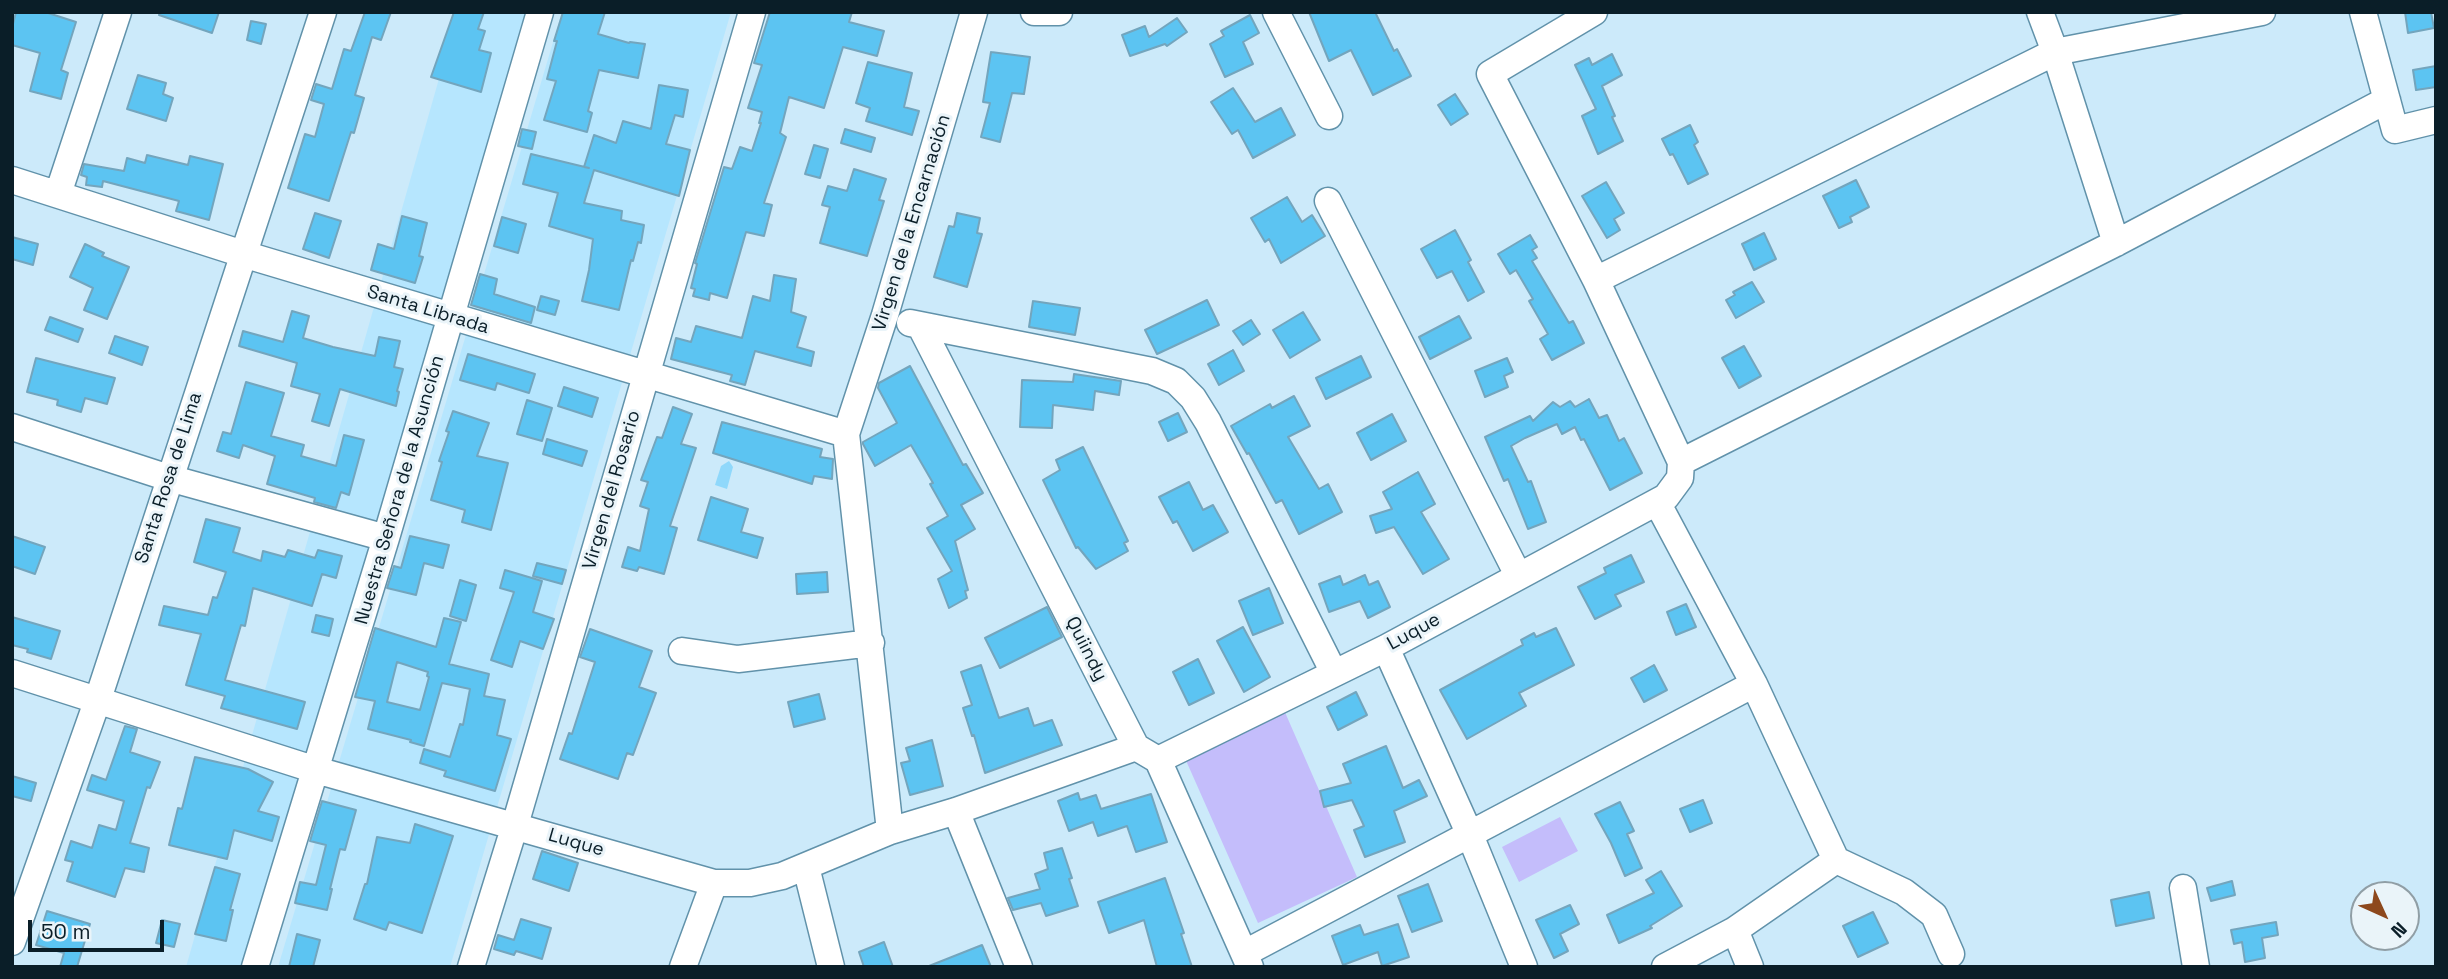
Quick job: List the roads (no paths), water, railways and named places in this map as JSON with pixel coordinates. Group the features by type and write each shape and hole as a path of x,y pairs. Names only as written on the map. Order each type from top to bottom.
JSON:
{"street":[{"path":"58,194 118,12"},
{"name":"Santa Rosa de Lima","path":"12,942 98,699 323,12"},
{"name":"Nuestra Señora de la Asunción","path":"255,967 386,538 540,12"},
{"name":"Virgen del Rosario","path":"471,967 515,825 752,12"},
{"name":"Virgen de la Encarnación","path":"846,433 885,315 974,12"},
{"path":"1034,12 1059,12"},
{"path":"1276,12 1329,116"},
{"path":"1594,12 1490,74 1596,280 1681,462 1680,478 1661,499 1754,684 1836,860 1904,892 1934,915 1951,954"},
{"path":"2040,12 2116,243"},
{"path":"1596,280 2055,52 2262,12"},
{"path":"2363,12 2395,130 2436,120"},
{"path":"1681,462 2116,243 2387,100"},
{"name":"Santa Librada","path":"12,180 243,254 846,433"},
{"path":"1328,201 1518,575"},
{"path":"885,315 921,327 1152,371 1177,381 1194,398 1208,422 1334,673"},
{"name":"Quiindy","path":"921,327 1147,754 1248,960"},
{"path":"12,427 169,478 386,538"},
{"path":"846,433 890,831"},
{"name":"Luque","path":"12,673 316,770 715,883 750,883 782,876 890,831 1147,754 1386,648 1661,499"},
{"path":"682,652 738,659 871,643"},
{"path":"1386,648 1470,835 1524,967"},
{"path":"1248,960 1470,835 1754,684"},
{"path":"956,811 1019,967"},
{"path":"1665,967 1735,930 1836,860"},
{"path":"806,867 831,967"},
{"path":"683,967 715,883"},
{"path":"2183,888 2196,967"},
{"path":"1735,930 1750,967"}]}
